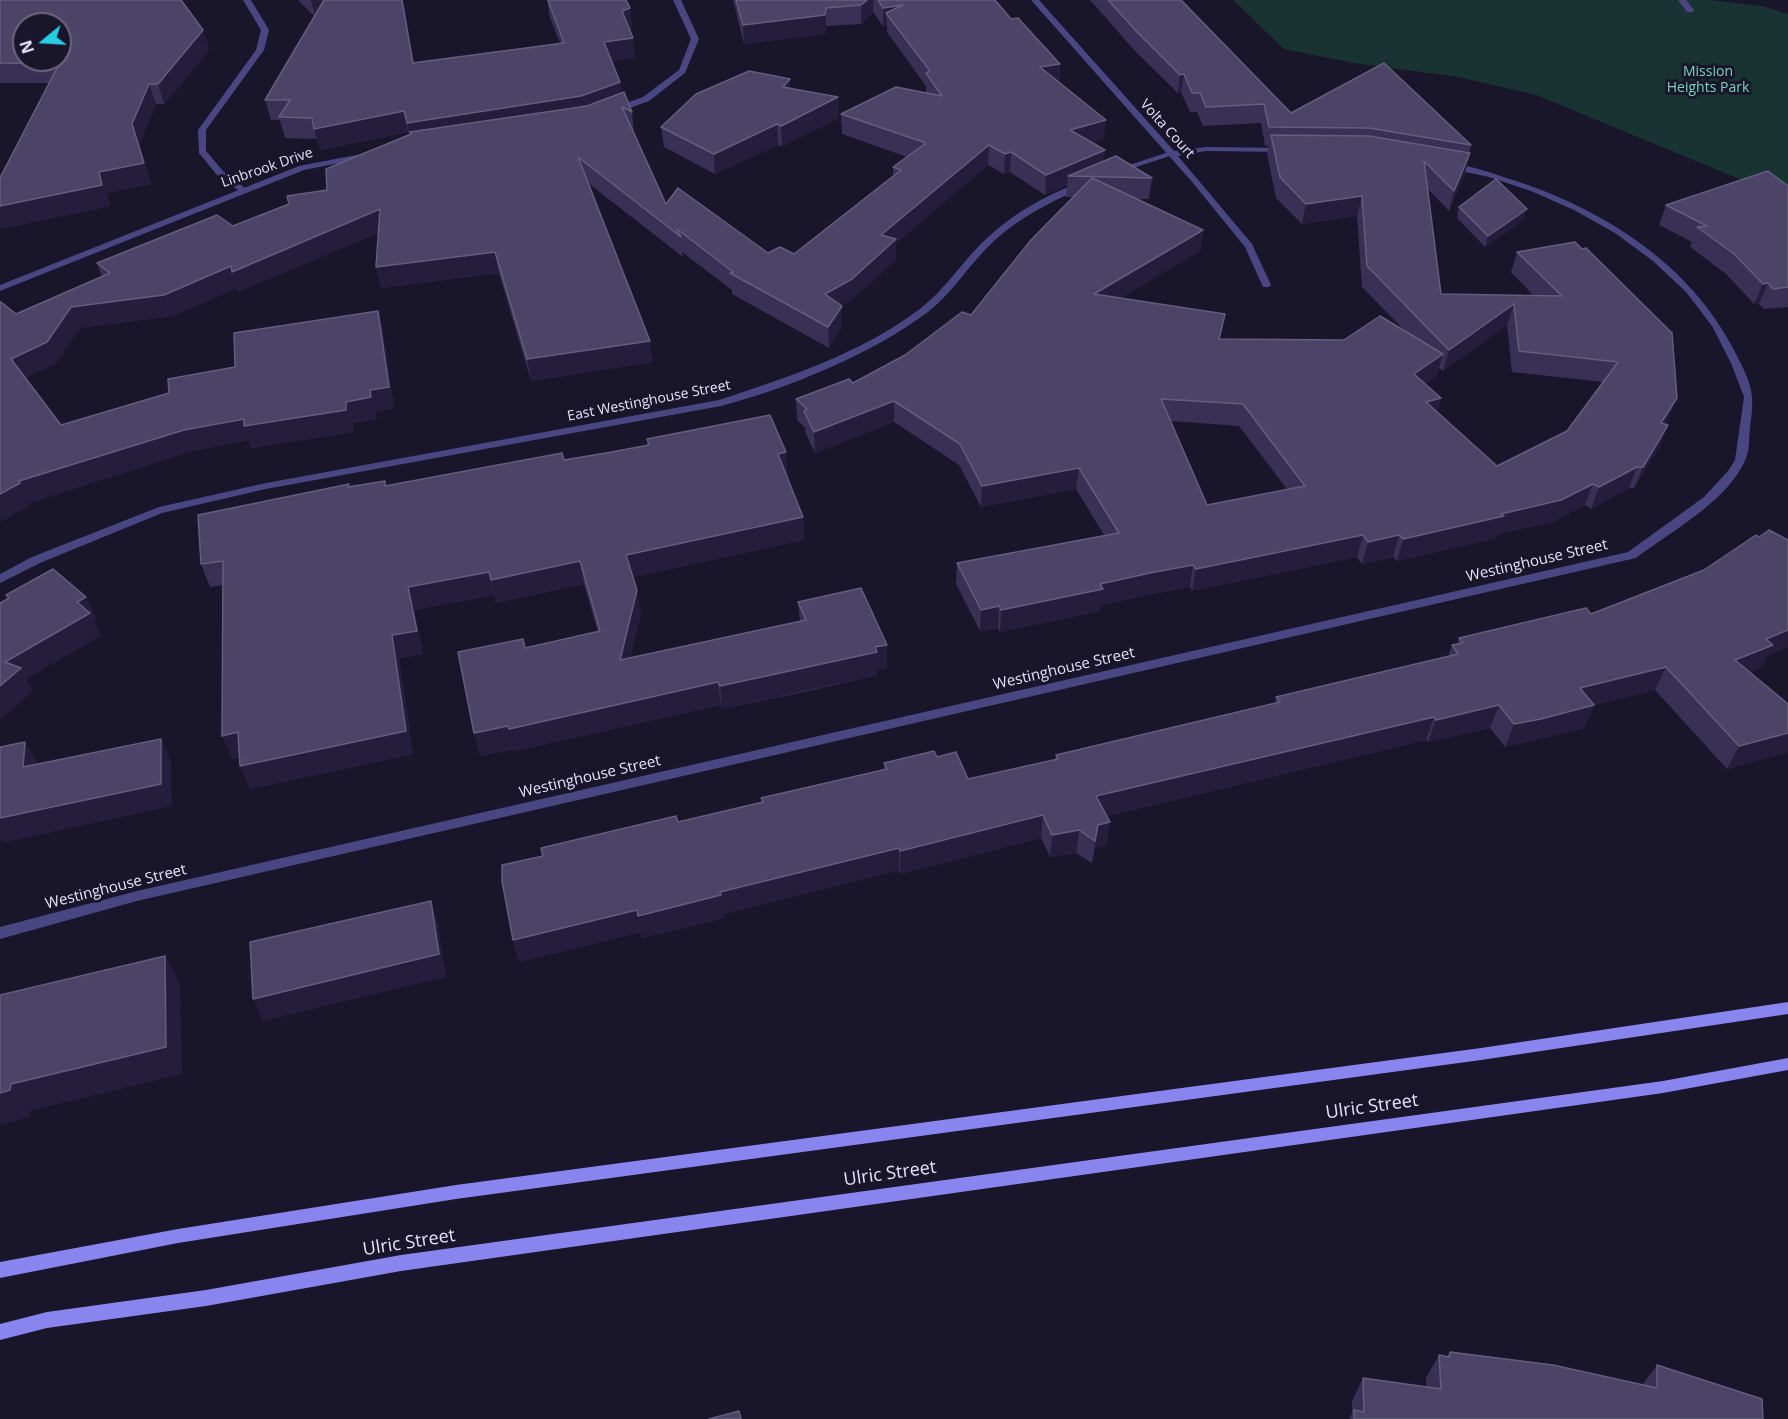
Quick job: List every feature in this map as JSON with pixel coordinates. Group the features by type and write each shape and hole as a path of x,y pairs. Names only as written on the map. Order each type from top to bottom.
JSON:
{"main road":[{"path":"0,1270 178,1236 456,1192 1457,1057 1788,1008"},
{"name":"Ulric Street","path":"0,1332 47,1320 206,1298 401,1263 1663,1087 1788,1064"}],"street":[{"path":"242,190 220,174 202,151 202,130 260,50 265,30 247,0"},
{"path":"606,114 646,99 682,71 694,39 676,0"},
{"name":"Volta Court","path":"1035,0 1172,154 1249,246 1266,285"},
{"path":"1682,0 1690,10"},
{"path":"1112,173 1172,154 1206,149 1297,150"},
{"name":"Linbrook Drive","path":"0,288 302,168 378,153"},
{"name":"Westinghouse Street","path":"0,933 136,896 1632,555 1723,486 1740,459 1750,399 1729,344 1699,300 1655,258 1592,217 1536,191 1479,171 1445,165"},
{"name":"East Westinghouse Street","path":"0,579 36,560 159,510 266,486 721,403 784,382 856,352 926,309 990,239 1048,199 1091,182"}],"green space":[{"name":"Mission Heights Park","path":"1233,0 1710,0 1762,6 1788,14 1788,199 1536,95 1458,77 1354,63 1284,49"}],"building":[{"path":"0,0 181,0 203,30 158,84 149,84 132,124 144,163 99,172 102,185 0,206 0,178 55,72 72,72 72,12 12,12 12,63 0,63"},
{"path":"324,0 402,0 413,63 564,43 548,0 626,0 630,8 622,11 633,38 604,42 620,82 581,96 407,123 404,111 314,129 312,118 279,117 290,100 265,100"},
{"path":"736,0 867,0 861,5 826,8 825,15 743,25"},
{"path":"878,0 995,0 1011,19 1018,18 1060,64 1040,67 1106,120 1070,130 1105,150 1046,175 1011,152 1005,154 989,145 881,235 896,239 852,279 825,294 842,306 828,327 730,273 733,272 677,229 681,237 578,157 650,341 527,359 495,252 376,267 380,209 232,272 231,266 164,295 71,307 47,342 11,359 61,425 169,393 168,379 235,367 234,333 378,311 389,387 370,390 371,397 346,402 346,410 244,426 244,419 184,430 19,481 20,483 0,494 0,302 16,314 110,273 97,263 217,215 233,226 289,204 287,196 327,190 326,169 411,134 410,132 587,106 624,92 632,112 622,107 666,204 678,188 768,253 780,247 794,254 901,170 893,167 926,143 841,114 896,87 942,96 926,73 930,71 886,13 903,5 883,8"},
{"path":"1108,0 1181,0 1291,113 1384,63 1471,145 1369,128 1269,127 1264,104 1206,107 1200,93 1192,93 1184,74 1180,75"},
{"path":"749,71 790,79 783,87 838,97 781,126 777,124 714,154 661,127 696,94"},
{"path":"1271,135 1369,136 1470,153 1454,191 1424,161 1441,294 1562,296 1517,252 1575,242 1582,249 1586,248 1672,333 1677,398 1661,423 1668,425 1643,467 1637,467 1599,487 1593,484 1561,500 1501,514 1504,516 1403,539 1399,535 1368,542 1363,535 1196,569 1193,565 1150,573 1100,584 1103,589 1001,610 999,606 981,610 957,563 1119,533 1079,468 982,486 960,444 894,401 814,432 804,411 807,409 796,399 849,379 853,383 905,355 962,312 971,315 1031,240 1092,178 1203,230 1094,294 1225,314 1219,339 1344,340 1380,316 1443,354 1414,374 1441,398 1426,402 1497,466 1567,431 1618,362 1519,351 1514,304 1449,350 1367,266 1362,196 1306,204 1280,177","holes":["1161,399 1243,404 1305,486 1207,505"]},
{"path":"1116,156 1152,178 1068,176"},
{"path":"1768,171 1788,186 1788,287 1773,289 1768,283 1763,284 1734,254 1697,227 1707,226 1666,205"},
{"path":"1496,179 1527,209 1488,236 1459,207"},
{"path":"770,415 786,452 778,454 803,517 626,555 637,590 620,660 806,620 798,602 861,588 887,645 875,647 877,652 720,686 718,682 509,729 508,726 474,733 458,652 523,639 525,648 600,631 580,561 491,580 489,572 408,587 417,631 392,635 406,731 240,766 238,732 222,736 223,561 201,564 198,515 349,484 348,487 385,481 385,486 562,453 564,460 606,453 649,445 647,439"},
{"path":"1769,530 1788,540 1788,630 1766,639 1773,645 1735,660 1788,704 1788,733 1739,746 1666,667 1580,688 1594,705 1541,719 1514,724 1499,705 1436,720 1434,717 1096,796 1110,822 1098,825 1095,841 1079,830 1052,835 1043,815 900,851 899,848 720,892 721,895 638,916 637,910 513,940 502,881 502,865 543,856 541,848 676,816 678,822 763,802 761,798 887,769 884,763 934,751 937,757 956,752 968,779 1058,759 1056,755 1280,702 1276,697 1458,654 1452,645 1463,643 1459,638 1586,608 1591,614 1704,570 1756,535 1759,537"},
{"path":"53,569 86,597 77,602 90,613 5,662 21,668 0,686 0,603 9,598 6,595"},
{"path":"161,739 161,784 0,818 0,747 25,742 23,767"},
{"path":"431,901 439,954 253,999 250,942"},
{"path":"165,956 166,1047 11,1084 10,1090 0,1093 0,995"},
{"path":"1450,1352 1553,1365 1657,1388 1657,1365 1762,1399 1763,1419 1354,1419 1354,1410 1364,1412 1363,1378 1441,1389 1439,1355 1449,1357"},
{"path":"739,1411 741,1419 709,1419"}]}
